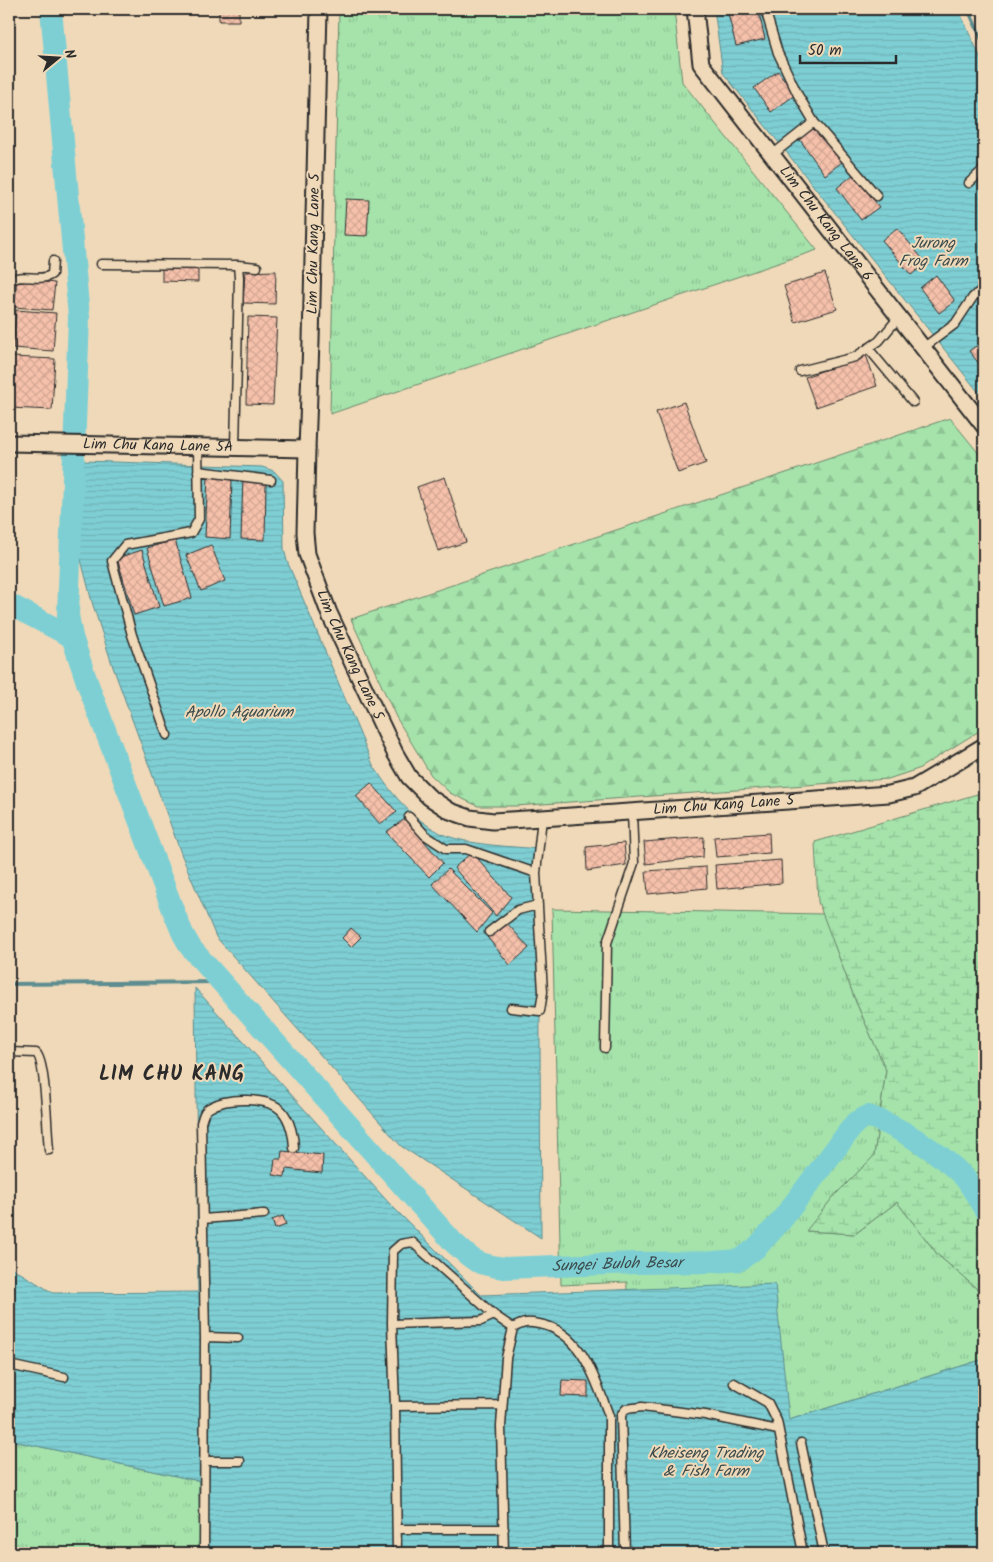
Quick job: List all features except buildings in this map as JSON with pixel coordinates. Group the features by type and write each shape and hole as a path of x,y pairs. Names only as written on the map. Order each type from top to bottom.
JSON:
{"street":[{"name":"Lim Chu Kang Lane 5","path":"319,9 311,341 306,448 305,534 307,554 329,613 395,753 409,777 429,797 450,811 470,818 493,821 890,794 914,788 984,746"},
{"name":"Lim Chu Kang Lane 6","path":"696,9 701,64 984,426"},
{"name":"Lim Chu Kang Lane 5A","path":"9,442 306,448"}],"lane":[{"path":"765,9 778,53 798,95 814,122 877,196"},
{"path":"772,155 814,122"},
{"path":"969,183 984,169"},
{"path":"9,281 14,277 48,278 52,274 53,261"},
{"path":"101,264 238,265 257,267"},
{"path":"235,447 238,265"},
{"path":"924,348 955,324 973,297 984,288"},
{"path":"800,371 855,357 879,341 899,317"},
{"path":"868,348 913,402"},
{"path":"167,735 132,635 112,561 125,545 191,532 199,519 198,446"},
{"path":"198,471 271,480"},
{"path":"605,1048 607,943 634,863 632,812"},
{"path":"409,817 425,836 446,849 466,849 536,873"},
{"path":"511,1008 540,1011 542,992 536,873 542,818"},
{"path":"489,932 518,910 538,905"},
{"path":"9,1052 36,1053 40,1059 43,1072 49,1150"},
{"path":"204,1553 205,1337 200,1123 204,1113 211,1107 233,1100 263,1102 275,1106 282,1111 294,1141 294,1148"},
{"path":"203,1219 264,1214"},
{"path":"397,1553 392,1324 393,1251 401,1244 412,1242 494,1315 513,1328"},
{"path":"392,1324 481,1321 494,1315"},
{"path":"504,1553 501,1426 506,1358 513,1328 524,1322 548,1326 570,1339 586,1360 609,1416 609,1553"},
{"path":"205,1337 238,1338"},
{"path":"9,1364 64,1377"},
{"path":"734,1383 768,1403 777,1420 803,1553"},
{"path":"395,1406 502,1405"},
{"path":"625,1553 621,1415 626,1409 642,1407 704,1415 778,1430"},
{"path":"801,1443 824,1553"},
{"path":"204,1461 240,1461"},
{"path":"397,1529 504,1529"}],"green space":[{"path":"339,9 674,9 682,82 817,250 330,414"},
{"path":"950,418 984,460 984,728 918,769 888,779 515,806 478,806 450,793 431,775 396,717 351,619"},
{"path":"984,792 984,1295 938,1255 897,1202 855,1234 806,1231 834,1196 874,1156 886,1070 856,1002 818,902 815,842"},
{"path":"552,909 823,914 856,1002 886,1069 874,1156 834,1196 807,1231 855,1234 897,1202 938,1255 984,1295 984,1359 789,1420 625,1388 627,1282 561,1285"},
{"path":"9,1440 199,1481 200,1553 9,1553"}],"water":[{"name":"Jurong Frog Farm","path":"714,9 958,9 984,65 984,399 723,73"},
{"name":"Apollo Aquarium","path":"84,461 262,467 274,471 283,481 284,549 287,561 373,765 385,783 398,799 421,821 445,835 481,844 539,849 541,1238 401,1146 216,937 182,856 113,667 92,602 78,548"},
{"name":"Kheiseng Trading & Fish Farm","path":"195,988 388,1202 481,1295 775,1284 789,1420 984,1359 984,1553 200,1553 199,1481 9,1440 9,1266 53,1293 198,1292"}],"waterway":[{"path":"51,9 79,317 68,615 72,637 87,682 175,915 191,948 453,1242 471,1258 487,1265 504,1268 740,1260 756,1248 780,1222 856,1122 868,1116 906,1133 943,1158 963,1176 984,1209"},
{"path":"968,9 984,44"},
{"name":"Sungei Buloh Besar","path":"9,604 72,637"},
{"path":"9,984 221,982"}],"district":[{"name":"LIM CHU KANG","path":"172,1075"}]}
